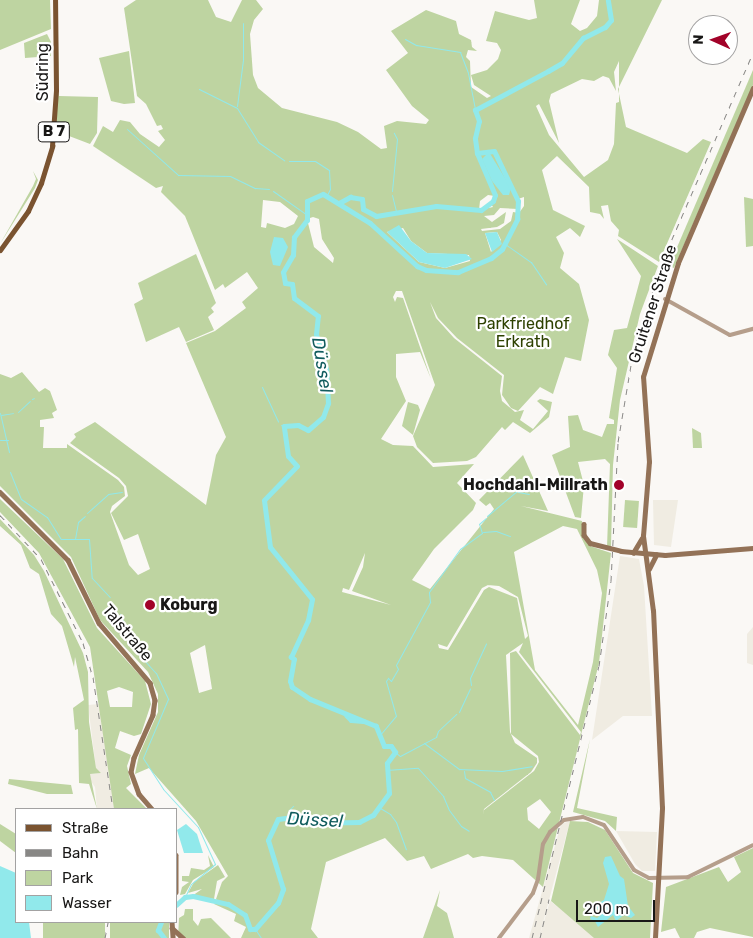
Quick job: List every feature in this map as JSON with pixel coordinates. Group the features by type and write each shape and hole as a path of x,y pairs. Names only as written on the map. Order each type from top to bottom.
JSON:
{"main road":[{"name":"Südring","path":"0,250 28,211 41,183 52,146 56,90 55,0"},
{"name":"Gruitener Straße","path":"655,938 660,878 662,808 648,572 643,536 649,462 643,376 665,299 685,245 753,88"},
{"name":"Talstraße","path":"0,492 68,560 99,623 150,682 155,700 153,715 134,758 132,772 139,794 151,808"},
{"path":"584,524 584,535 594,546 633,553 656,555 753,548"},
{"path":"633,553 643,536"},
{"path":"648,572 656,555"},
{"path":"172,923 173,938"},
{"path":"172,928 183,938"}],"street":[{"path":"665,299 730,335 753,329"},
{"path":"499,938 533,893 538,879 543,844 550,832 564,820 587,818 604,825 637,873 660,878 698,873 753,845"}],"shaded area":[{"path":"624,220 637,227 631,239 623,234"},
{"path":"653,500 678,500 671,547 654,545"},
{"path":"620,556 639,559 644,586 652,716 623,716 592,740"},
{"path":"753,627 753,665 747,663 747,634"},
{"path":"99,704 114,808 97,808 95,787 90,780 90,774 101,773 96,769 88,705"},
{"path":"570,821 539,938 529,938 561,824"},
{"path":"616,831 657,832 655,871 642,871 635,864"},
{"path":"550,901 570,916 595,938 539,938"}],"green space":[{"path":"0,0 50,0 51,29 0,50"},
{"name":"Parkfriedhof Erkrath","path":"136,0 208,0 216,17 231,22 242,0 256,0 263,9 254,20 250,34 253,75 258,88 282,108 337,122 358,132 381,149 387,148 384,126 397,121 426,124 429,120 412,106 386,70 408,53 391,31 426,10 456,21 459,34 471,40 472,47 477,51 468,50 466,57 470,61 471,87 487,98 491,96 474,85 471,75 487,70 498,59 501,50 497,43 486,41 495,11 529,20 537,18 534,0 580,0 571,24 580,31 587,28 597,16 599,0 662,0 619,87 619,61 614,72 616,91 609,78 603,76 594,81 582,79 551,94 549,101 559,143 539,104 536,106 549,135 584,177 608,160 614,144 616,103 619,102 619,94 626,127 687,153 703,139 711,142 659,262 618,236 619,230 611,221 608,205 601,206 604,219 600,214 590,212 589,187 557,156 542,170 553,210 585,226 580,237 570,228 556,237 564,253 560,268 579,284 589,320 581,361 565,357 553,394 540,387 518,411 511,408 502,395 504,375 457,338 438,318 430,302 436,318 454,338 502,376 500,391 502,401 515,412 524,410 520,420 533,429 548,411 537,401 540,399 552,402 549,417 530,433 513,422 505,430 502,427 476,457 467,461 433,463 417,447 413,436 435,385 402,291 396,291 393,297 395,302 397,297 403,298 431,379 420,352 396,354 396,377 406,401 381,439 393,445 413,446 433,467 474,464 457,483 476,503 473,510 434,549 412,580 430,589 494,509 490,503 486,506 479,500 523,455 548,511 521,506 582,521 583,538 590,546 611,553 599,663 543,887 513,860 482,856 473,858 468,854 431,869 424,856 407,861 385,838 326,862 311,929 318,938 241,938 246,927 234,921 236,914 214,904 218,902 216,899 222,882 228,876 196,821 149,768 135,774 139,755 158,712 158,694 148,672 100,620 71,557 0,486 0,374 11,378 22,372 39,392 45,388 50,391 57,410 52,413 54,418 40,420 40,427 44,427 43,448 67,448 67,444 118,480 124,487 125,496 112,506 110,512 129,565 138,575 150,569 138,534 124,540 111,513 128,496 126,486 119,478 70,443 76,437 74,434 95,422 206,505 216,455 226,437 186,343 215,331 246,308 242,302 258,288 247,272 225,288 223,284 215,290 185,216 161,192 163,186 156,188 93,146 103,126 113,132 120,120 130,122 140,134 159,147 165,140 158,131 163,129 161,125 157,126 146,104 137,96 124,8","holes":["488,195 495,196 491,204 493,207 479,210 480,201","524,197 524,206 519,213 513,212 511,221 500,229 482,231 481,229 497,227 504,223 506,212 492,222 484,216 494,215 500,208 518,209 518,199","263,200 280,202 298,216 294,224 285,228 267,223 266,228 261,227","313,217 319,219 322,239 334,258 333,263 314,247 307,219","403,228 411,241 427,253 469,255 470,261 445,268 419,262 387,232","497,232 501,240 491,252 485,233","563,526 577,529 597,570 602,593 593,662 578,725 535,670 514,552","365,553 363,567 352,591 391,605 342,592 343,588 349,590","488,585 499,586 518,597 528,636 525,639 517,598 489,587 484,590 448,650 439,648 438,644 447,647 482,588","523,643 519,652 581,732 580,735 516,651 510,653 511,734 538,756 539,762 534,771 484,810 483,815 484,809 531,772 537,763 537,758 515,743 510,732 506,655","205,645 212,689 199,693 190,653","540,799 551,812 539,829 528,820 527,808"]},
{"path":"47,34 51,42 51,56 25,58 24,43"},
{"path":"58,40 59,96 98,97 97,133 90,144 56,131"},
{"path":"129,51 135,103 124,104 111,101 99,58"},
{"path":"753,70 753,85 674,268 669,266"},
{"path":"33,171 38,180 35,188 0,244 33,186 36,179"},
{"path":"744,197 753,199 753,246 746,247"},
{"path":"617,239 658,266 640,314 620,400 613,465 611,547 607,547 610,464 605,459 578,462 584,485 581,518 575,517 552,455 570,447 568,416 578,415 583,430 602,437 607,424 614,424 614,420 609,418 617,368 608,355 614,330 627,328 641,276"},
{"path":"196,254 216,303 211,308 214,312 208,317 214,330 186,342 179,327 146,342 134,304 143,299 138,283"},
{"path":"408,402 418,405 420,410 413,435 402,426"},
{"path":"692,428 701,433 702,448 693,448"},
{"path":"0,499 63,559 97,628 145,681 151,704 141,734 134,736 120,731 115,748 131,755 127,766 131,784 126,788 146,808 114,808 90,647 39,553 0,512","holes":["119,687 133,692 132,707 110,707 107,691"]},
{"path":"625,500 639,501 637,528 623,527"},
{"path":"0,519 34,555 44,571 83,653 88,672 89,722 96,768 101,773 90,774 97,808 89,784 79,783 78,729 75,730 73,708 84,700 75,657 74,667 62,626 51,614 39,574 30,568 21,545 0,526"},
{"path":"590,739 577,808 617,817 616,831 605,821 573,812"},
{"path":"9,779 71,785 73,794 47,794 8,784"},
{"path":"570,821 588,822 605,830 633,873 653,883 650,938 594,938 551,901"},
{"path":"0,824 15,833 15,852 0,841"},
{"path":"753,848 753,937 710,928 697,932 694,938 680,938 675,928 661,932 666,887 719,867 728,882 741,872 734,857"},
{"path":"208,855 214,867 193,880 185,894 180,895 182,887 189,882 182,881 182,876 189,876 191,868 204,870 210,866"},
{"path":"218,865 225,877 217,881 214,899 192,896 202,889 188,893 194,882"},
{"path":"440,890 437,906 447,913 454,938 423,938"},
{"path":"185,909 193,909 193,920 198,926 201,919 211,918 231,938 178,938 179,918 184,915"},
{"path":"43,923 105,923 105,938 43,938"},
{"path":"110,923 169,923 169,938 110,938"}],"water":[{"path":"489,152 511,188 509,195 503,195 492,181 482,159"},
{"path":"399,225 411,241 427,253 466,254 472,259 445,268 419,262 387,232"},
{"path":"497,232 502,244 492,252 485,233"},
{"path":"274,237 283,238 288,247 280,266 273,265 270,252"},
{"path":"186,824 197,834 203,853 184,853 178,829"},
{"path":"611,856 620,876 624,879 628,906 635,915 631,918 624,915 616,921 613,915 598,927 595,921 590,919 591,916 597,918 601,915 595,905 604,900 609,884 603,863 605,857"},
{"path":"0,866 15,873 15,923 29,923 31,938 0,938"}],"waterway":[{"name":"Düssel","path":"339,203 350,197 362,199 363,209 376,216 436,206 481,210 493,201 495,195 477,153 475,138 479,121 475,110 562,63 583,38 605,27 611,20 608,0"},
{"path":"237,106 243,60 243,23"},
{"path":"405,39 416,45 460,52 468,73 475,110"},
{"path":"199,89 237,108 258,142 284,160"},
{"path":"127,129 178,175 230,176 255,188 269,189"},
{"path":"392,191 397,139 394,133"},
{"name":"Düssel","path":"178,903 185,897 193,896 228,904 245,915 250,929 255,929 278,903 283,889 268,840 278,819 300,816 310,823 359,822 373,815 389,793 387,763 395,752 391,746 384,746 376,726 310,699 292,687 290,681 294,659 291,657 308,620 312,599 270,547 264,500 297,466 288,456 284,426 298,425 308,430 323,417 328,403 326,369 316,334 318,316 294,298 292,284 285,283 283,272 293,255 294,237 307,220 307,201 323,194 370,223 417,266 426,270 458,272 491,258 502,249 517,219 518,201 494,151 477,153"},
{"path":"289,161 315,161 329,170 330,189 327,195"},
{"path":"273,191 307,215"},
{"path":"392,195 396,211"},
{"path":"505,244 531,262 546,284"},
{"path":"262,387 278,422"},
{"path":"18,412 30,401"},
{"path":"0,413 9,452"},
{"path":"1,415 13,413"},
{"name":"Düssel","path":"281,425 284,428"},
{"path":"0,440 8,440"},
{"path":"10,472 21,499 47,517 61,539 89,539 92,578 110,597"},
{"path":"487,516 516,492 518,482"},
{"path":"87,513 108,494 122,492"},
{"path":"518,492 529,494"},
{"path":"75,539 78,522 85,516"},
{"path":"379,736 396,716 386,681 388,678 391,681 398,669 396,665 430,602 429,592 460,549 482,533 479,524 486,518"},
{"path":"483,532 496,531 510,536"},
{"path":"120,614 135,650 156,673 168,699 143,758 163,789 198,827 215,864 191,884 185,897"},
{"path":"471,685 470,678 486,643"},
{"path":"459,712 470,688"},
{"path":"395,752 400,756 436,737 438,731 456,714"},
{"name":"Düssel","path":"346,715 351,720 363,721"},
{"path":"424,743 459,769 502,771 532,766"},
{"path":"386,770 418,768 443,796 449,810 461,826 469,831"},
{"path":"464,771 465,778 490,792 494,800"},
{"path":"289,810 293,806"},
{"path":"380,808 390,814 396,822 406,849"},
{"name":"Düssel","path":"286,818 289,811"},
{"name":"Düssel","path":"161,923 158,930 164,938"},
{"path":"255,929 261,938"}],"railway":[{"path":"532,938 599,666 611,581 618,442 633,353 662,262 753,53"},
{"path":"0,515 41,559 83,643 93,677 113,808"},
{"path":"540,938 549,899"},
{"path":"105,938 108,923"}],"place":[{"name":"Hochdahl-Millrath","path":"619,485"},
{"name":"Koburg","path":"150,605"}]}
